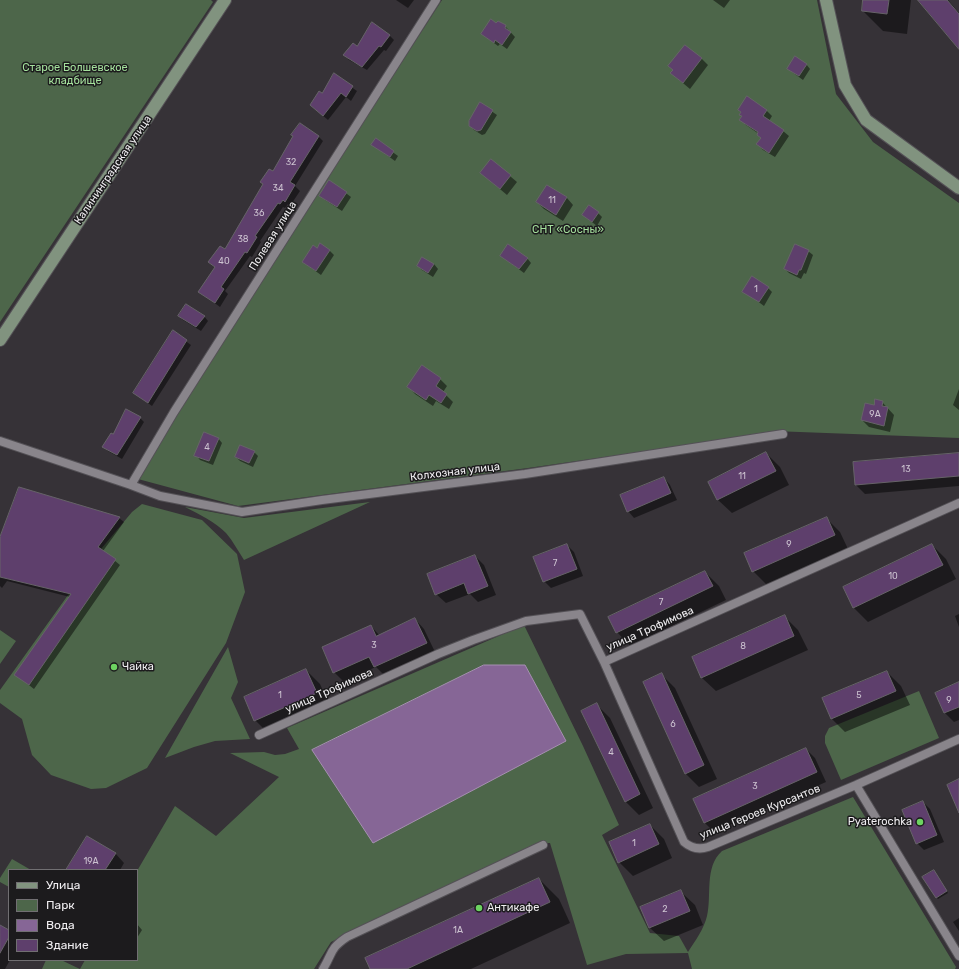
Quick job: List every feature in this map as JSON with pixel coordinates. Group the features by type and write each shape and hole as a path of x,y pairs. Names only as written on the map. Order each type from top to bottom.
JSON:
{"street":[{"name":"Калининградская улица","path":"0,340 225,0"},
{"name":"Полевая улица","path":"131,485 178,405 436,0"},
{"path":"826,0 845,85 866,120 959,188"},
{"name":"Колхозная улица","path":"0,440 160,496 242,512 322,500 526,474 783,434"},
{"name":"улица Трофимова","path":"259,735 438,654 526,621 580,614 604,662 959,502"},
{"name":"улица Героев Курсантов","path":"604,662 684,842 691,847 708,847 856,785 959,739"},
{"path":"856,785 959,956"},
{"path":"323,969 336,944 347,937 543,845"}],"green space":[{"name":"Старое Болшевское кладбище","path":"0,0 211,0 213,2 0,322"},
{"name":"СНТ «Сосны»","path":"442,0 817,0 836,94 873,142 959,203 959,438 773,431 682,446 528,468 238,506 138,479 197,379"},
{"path":"370,502 244,560 231,539 222,529 207,518 185,507 244,518"},
{"name":"Чайка","path":"142,504 202,520 237,554 245,592 226,643 147,768 106,788 91,789 51,775 32,755 22,719 0,703 0,690 101,549 132,512"},
{"path":"524,625 583,746 619,825 602,835 650,933 679,936 688,952 706,921 711,873 716,858 722,851 853,797 956,967 955,969 692,969 688,953 626,954 587,965 550,843 543,843 331,942 314,969 80,969 84,961 138,961 138,869 175,806 216,836 279,777 230,753 264,752 275,755 285,754 299,749 287,728"},
{"path":"0,630 16,641 0,664"},
{"path":"228,647 238,682 231,698 250,739 215,741 165,758"},
{"path":"919,691 939,738 841,780 825,743 825,736 829,728"},
{"path":"12,859 29,869 8,869 8,886 0,882 0,878"},
{"path":"46,961 63,961 80,969 42,969"}],"water":[{"path":"484,665 525,665 566,741 373,843 312,750"}],"building":[{"path":"863,0 889,0 887,14 862,11"},
{"path":"918,0 947,0 959,14 959,49"},
{"path":"491,19 496,23 498,21 506,25 505,28 511,32 502,45 495,40 494,43 481,34"},
{"path":"372,22 390,35 362,67 343,55 353,43 357,46"},
{"path":"685,45 702,58 683,83 670,73 673,70 668,66"},
{"path":"795,56 807,64 799,76 787,69"},
{"path":"334,73 353,86 346,97 341,93 323,116 310,105 319,91 322,93"},
{"path":"747,96 767,110 763,116 784,130 769,153 756,144 761,138 757,135 758,132 739,120 742,116 739,115 741,112 738,110"},
{"path":"480,102 493,110 481,130 477,131 469,126 469,121"},
{"path":"300,123 319,136 290,182 295,185 285,202 283,200 280,204 278,203 255,236 257,237 247,253 245,252 221,287 224,289 215,303 198,292 215,267 208,262 220,246 225,249 263,184 260,182 269,169 273,171 293,136 291,135"},
{"path":"376,138 394,151 390,157 371,145"},
{"path":"491,159 511,175 500,189 480,173"},
{"path":"329,180 347,192 337,207 319,196"},
{"path":"547,185 567,197 556,215 536,202"},
{"path":"589,205 599,212 592,222 582,215"},
{"path":"320,243 330,250 316,271 302,262 313,245 317,248"},
{"path":"508,244 528,258 519,269 500,256"},
{"path":"795,244 809,250 801,270 799,270 797,275 784,269"},
{"path":"422,257 434,264 428,273 417,266"},
{"path":"752,276 769,287 759,302 742,292"},
{"path":"186,304 205,316 196,327 178,316"},
{"path":"173,330 187,340 148,403 133,393"},
{"path":"422,365 441,378 436,386 447,394 441,403 429,395 426,400 407,387"},
{"path":"875,399 883,401 882,406 888,407 884,426 861,420 865,403 874,405"},
{"path":"126,409 141,417 117,455 102,447 111,433 113,434"},
{"path":"204,432 219,438 209,461 194,456"},
{"path":"240,445 255,451 249,463 235,457"},
{"path":"766,452 776,471 717,500 708,482"},
{"path":"959,453 959,476 855,485 853,462"},
{"path":"664,477 671,493 627,512 620,495"},
{"path":"19,487 120,517 98,547 116,559 29,685 14,675 71,594 0,577 0,537"},
{"path":"827,517 835,535 752,572 744,553"},
{"path":"567,544 577,569 543,582 533,557"},
{"path":"932,544 943,565 853,608 843,587"},
{"path":"475,555 488,586 468,594 464,583 435,595 427,574"},
{"path":"705,571 713,586 616,633 608,617"},
{"path":"785,615 794,636 701,678 692,657"},
{"path":"415,618 427,643 374,667 369,657 333,673 322,647 371,625 376,636"},
{"path":"306,669 317,693 254,721 244,697"},
{"path":"887,671 896,691 831,719 822,698"},
{"path":"662,673 704,765 685,774 643,682"},
{"path":"959,682 959,707 944,713 935,693"},
{"path":"597,703 640,794 625,802 581,711"},
{"path":"806,748 817,772 704,823 693,799"},
{"path":"959,779 959,813 947,785"},
{"name":"Pyaterochka","path":"923,801 937,835 916,844 902,810"},
{"path":"650,824 659,844 618,863 609,842"},
{"path":"87,836 116,853 106,869 67,869"},
{"path":"934,870 947,891 936,898 922,877"},
{"path":"539,878 550,902 407,969 370,969 365,958"},
{"path":"681,890 690,911 649,928 640,907"},
{"path":"0,925 8,929 8,939 0,953"}],"place":[{"name":"Чайка","path":"114,667"},
{"name":"Pyaterochka","path":"920,822"},
{"name":"Антикафе","path":"479,908"}]}
